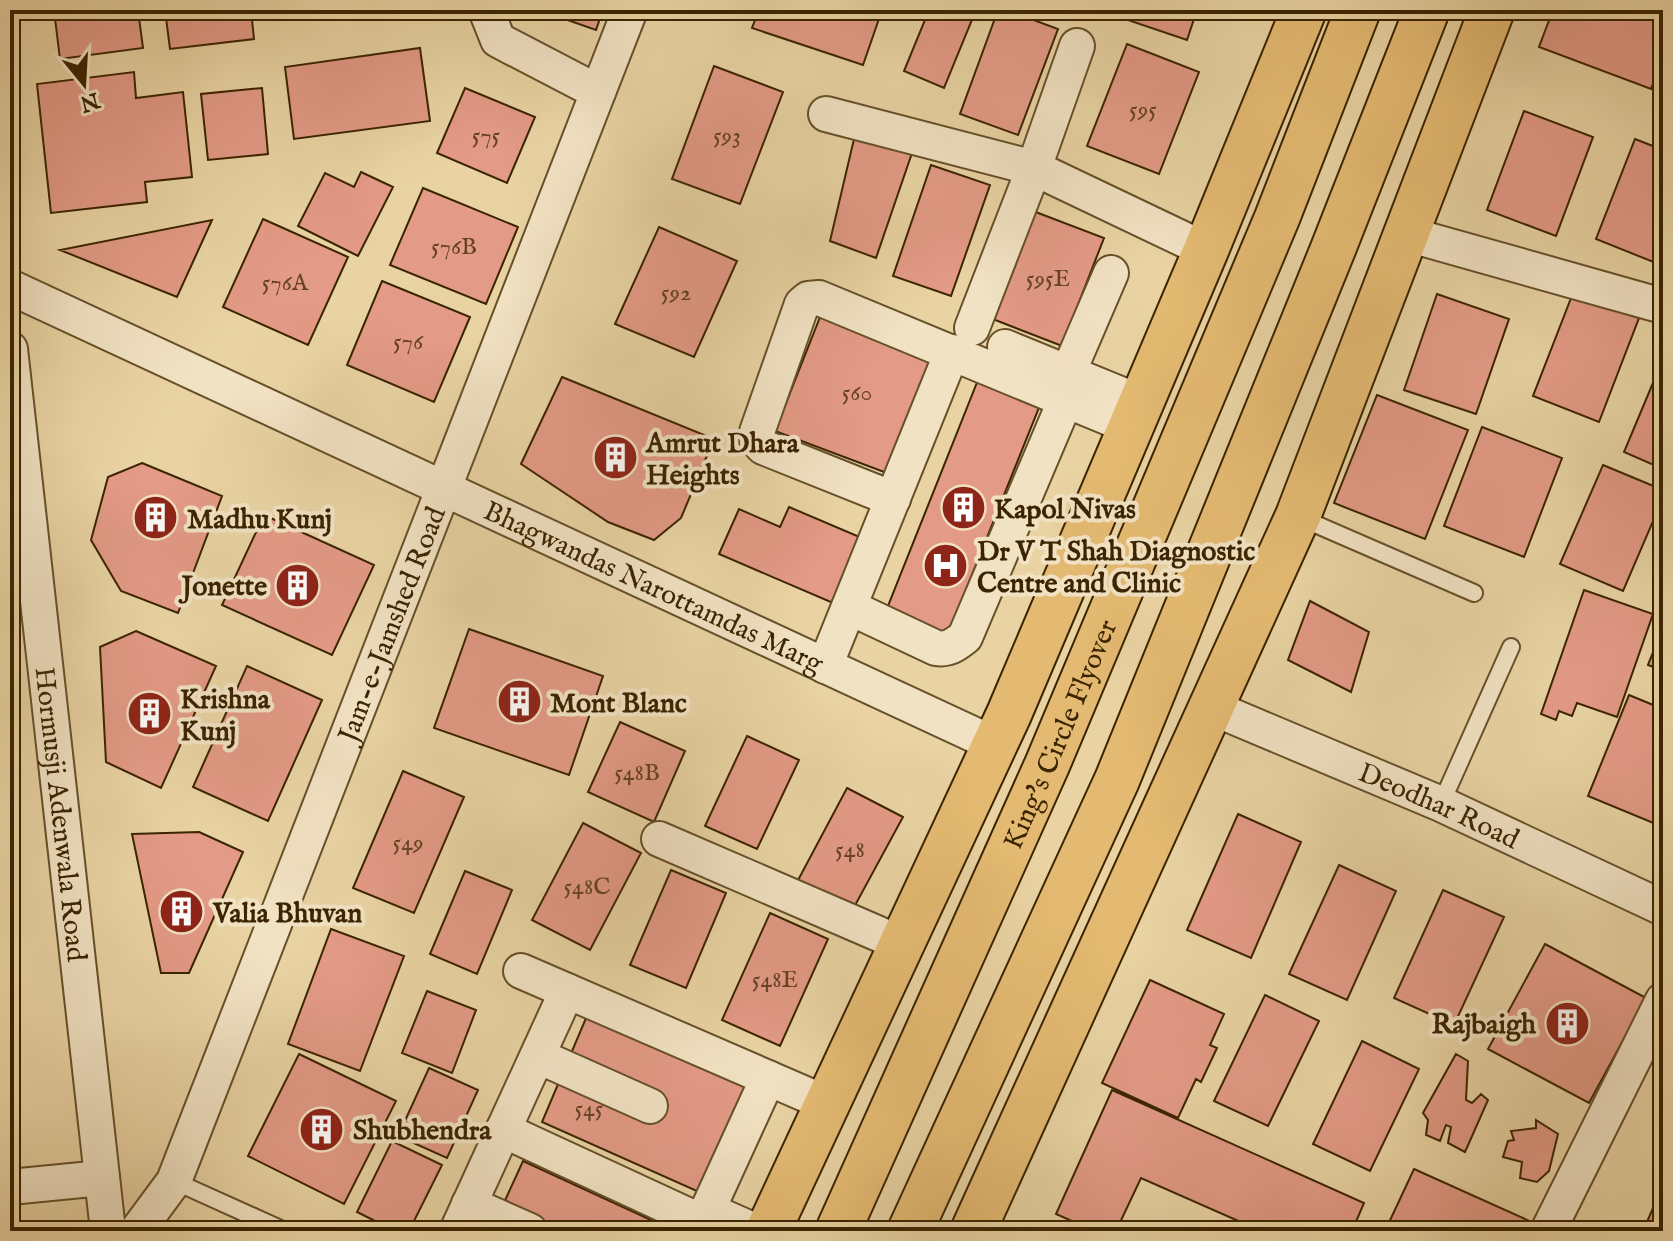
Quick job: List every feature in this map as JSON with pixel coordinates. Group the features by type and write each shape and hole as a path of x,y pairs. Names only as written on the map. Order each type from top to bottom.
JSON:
{"highway":[{"path":"768,1231 994,744 1137,415 1304,10"},
{"name":"King's Circle Flyover","path":"838,1231 1054,751 1277,218 1358,10"},
{"path":"910,1231 1117,780 1427,10"},
{"path":"973,1231 1298,516 1492,10"}],"street":[{"path":"486,10 498,40 598,92"},
{"name":"Jam-e-Jamshed Road","path":"137,1231 174,1181 630,10"},
{"path":"825,666 1034,168 1077,46"},
{"path":"826,114 1034,168 1206,250"},
{"path":"1407,234 1659,305"},
{"path":"849,607 936,648 945,649 965,637 1111,273"},
{"name":"Bhagwandas Narottamdas Marg","path":"10,287 994,744"},
{"path":"893,499 763,447 757,440 757,432 802,304 808,299 819,298 962,340 1137,415"},
{"path":"1005,347 1067,386"},
{"name":"Hormusji Adenwala Road","path":"10,349 108,1231"},
{"name":"Deodhar Road","path":"1213,708 1441,804 1663,908"},
{"path":"659,839 902,944"},
{"path":"521,971 828,1104"},
{"path":"530,1231 463,1218 567,991"},
{"path":"1548,1231 1663,1000"},
{"path":"538,1056 650,1106"},
{"path":"701,1225 768,1078"},
{"path":"503,1130 701,1225 755,1231"},
{"path":"10,1187 102,1178"}],"lane":[{"path":"1298,516 1316,527 1474,593"},
{"path":"1441,804 1511,647"},
{"path":"174,1181 285,1231"}],"building":[{"path":"54,10 138,10 143,48 60,59"},
{"path":"165,10 251,10 254,39 170,49"},
{"path":"289,10 374,10 290,20"},
{"path":"539,10 603,10 596,30"},
{"path":"759,10 882,10 863,65 752,28"},
{"path":"929,10 976,10 944,88 904,71"},
{"path":"998,10 1007,10 1058,29 1018,135 960,114"},
{"path":"1112,10 1197,10 1187,40 1110,14"},
{"path":"1553,10 1663,10 1663,57 1651,89 1539,47"},
{"path":"1127,44 1199,72 1159,174 1087,146"},
{"path":"420,48 430,121 294,139 285,67"},
{"path":"714,66 783,92 740,204 672,179"},
{"path":"134,72 136,98 183,92 192,177 145,182 147,202 51,213 37,84"},
{"path":"262,88 268,154 208,160 201,94"},
{"path":"465,88 535,117 507,183 437,153"},
{"path":"1524,111 1593,137 1556,236 1487,210"},
{"path":"854,139 912,153 876,258 830,241"},
{"path":"1635,139 1663,150 1661,265 1596,239"},
{"path":"931,165 990,185 951,296 893,276"},
{"path":"361,172 393,187 358,256 298,226 325,173 354,187"},
{"path":"423,188 518,227 486,304 390,265"},
{"path":"1033,211 1104,238 1062,346 990,318"},
{"path":"263,219 348,257 308,345 223,307"},
{"path":"212,220 177,297 60,250"},
{"path":"659,227 737,261 694,357 615,324"},
{"path":"382,281 470,317 434,402 347,365"},
{"path":"1573,293 1639,318 1599,422 1533,396"},
{"path":"1437,294 1509,319 1476,414 1404,390"},
{"path":"824,307 940,352 892,475 775,431"},
{"path":"1663,359 1663,469 1624,452"},
{"name":"Amrut Dhara Heights","path":"562,377 714,439 681,518 654,540 608,522 521,464"},
{"name":"Kapol Nivas","path":"978,380 1040,405 948,635 886,611"},
{"path":"1377,395 1468,430 1425,539 1334,503"},
{"path":"1482,427 1562,458 1524,557 1444,526"},
{"name":"Madhu Kunj","path":"142,463 222,496 178,613 121,591 91,540 108,477"},
{"path":"1603,465 1663,490 1663,498 1623,591 1560,564"},
{"path":"789,507 862,538 833,603 719,554 739,509 780,527"},
{"name":"Jonette","path":"264,515 374,565 332,655 222,605"},
{"path":"1584,590 1653,614 1617,717 1577,703 1572,716 1559,711 1556,720 1541,714"},
{"path":"1310,601 1369,632 1351,692 1288,660"},
{"path":"1663,627 1663,671 1648,665"},
{"name":"Mont Blanc","path":"469,629 603,676 569,775 434,728"},
{"name":"Krishna Kunj","path":"136,631 216,666 161,788 106,762 100,647"},
{"path":"247,666 322,700 268,821 193,787"},
{"path":"1629,695 1663,709 1663,827 1588,796"},
{"path":"620,722 685,751 654,822 588,792"},
{"path":"747,736 799,760 757,849 705,826"},
{"path":"403,771 464,797 414,913 353,888"},
{"path":"847,788 903,817 852,911 797,882"},
{"path":"1238,814 1301,842 1251,958 1187,930"},
{"path":"583,823 641,853 590,950 532,920"},
{"name":"Valia Bhuvan","path":"199,832 243,852 189,973 161,973 132,834"},
{"path":"1339,865 1396,891 1347,1000 1289,974"},
{"path":"671,870 726,893 686,988 630,965"},
{"path":"465,871 512,890 477,974 430,954"},
{"path":"1443,890 1504,917 1454,1025 1394,998"},
{"path":"770,913 828,939 780,1046 722,1020"},
{"path":"331,929 404,956 360,1071 288,1044"},
{"name":"Rajbaigh","path":"1545,944 1646,998 1589,1103 1488,1049"},
{"path":"1150,980 1224,1014 1210,1045 1217,1048 1201,1082 1196,1079 1178,1118 1102,1083"},
{"path":"427,991 476,1010 452,1073 402,1053"},
{"path":"1265,995 1319,1021 1268,1126 1214,1101"},
{"path":"589,1011 749,1080 699,1192 542,1122"},
{"path":"1362,1041 1419,1069 1370,1171 1313,1144"},
{"name":"Shubhendra","path":"299,1054 396,1101 344,1204 248,1156"},
{"path":"1456,1054 1468,1061 1466,1100 1472,1103 1481,1094 1488,1100 1465,1152 1448,1143 1451,1127 1446,1125 1440,1141 1426,1135 1428,1120 1423,1113"},
{"path":"429,1068 478,1090 447,1158 398,1136"},
{"path":"1112,1090 1364,1203 1352,1231 1261,1231 1141,1178 1116,1231 1094,1231 1056,1214"},
{"path":"1536,1120 1558,1134 1549,1171 1537,1182 1520,1178 1522,1162 1503,1157 1508,1141 1514,1140 1511,1131 1536,1128"},
{"path":"392,1141 442,1165 409,1231 395,1231 357,1212"},
{"path":"523,1161 675,1231 555,1231 502,1207"},
{"path":"1414,1169 1534,1223 1531,1231 1385,1231"},
{"path":"1663,1185 1663,1231 1643,1231"}],"place":[{"name":"Amrut Dhara Heights","path":"615,458"},
{"name":"Kapol Nivas","path":"963,508"},
{"name":"Madhu Kunj","path":"156,518"},
{"name":"Dr V T Shah Diagnostic Centre and Clinic","path":"946,566"},
{"name":"Jonette","path":"298,585"},
{"name":"Mont Blanc","path":"519,702"},
{"name":"Krishna Kunj","path":"149,714"},
{"name":"Valia Bhuvan","path":"182,912"},
{"name":"Rajbaigh","path":"1567,1023"},
{"name":"Shubhendra","path":"322,1129"}]}
